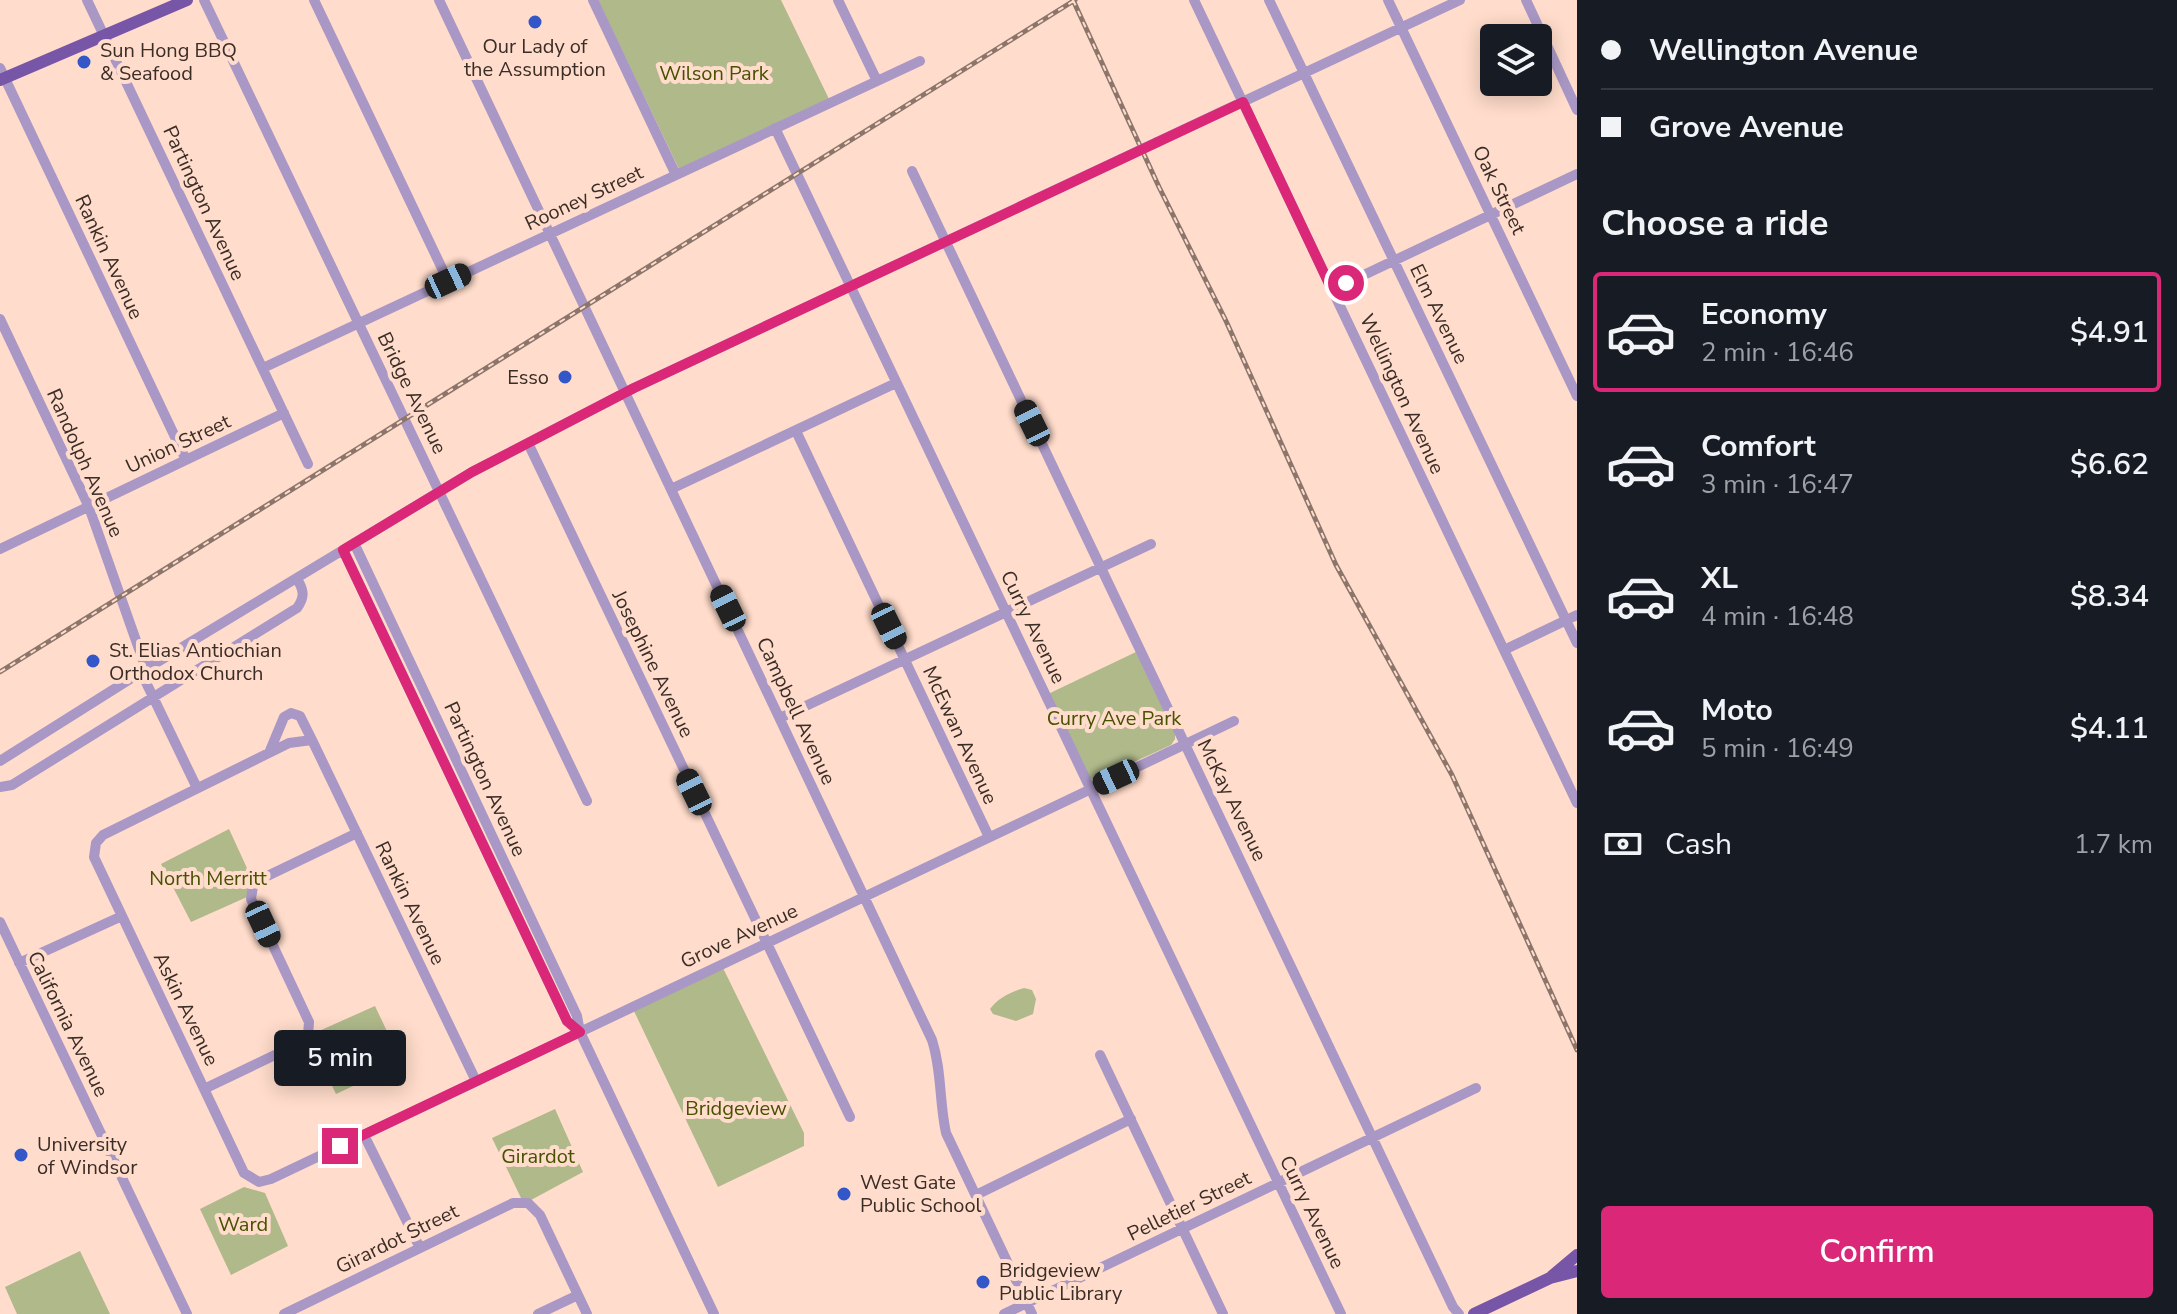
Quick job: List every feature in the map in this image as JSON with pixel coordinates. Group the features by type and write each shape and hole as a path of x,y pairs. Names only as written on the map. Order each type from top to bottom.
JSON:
{"main road":[{"path":"2,75 187,0"},
{"path":"1550,1278 1577,1255"},
{"path":"1474,1314 1550,1278 1577,1271"}],"street":[{"name":"Partington Avenue","path":"87,0 308,464"},
{"name":"Bridge Avenue","path":"204,0 587,801"},
{"path":"314,0 448,281"},
{"name":"Campbell Avenue","path":"439,0 932,1040 938,1059 940,1105 946,1133 1032,1314"},
{"path":"593,0 676,175"},
{"path":"838,0 877,81"},
{"name":"Wellington Avenue","path":"1194,0 1504,650 1573,786 1577,803"},
{"name":"Elm Avenue","path":"1269,0 1577,643"},
{"name":"Oak Street","path":"1388,0 1577,396"},
{"path":"0,761 439,491 625,392 1460,0"},
{"path":"1526,0 1577,110"},
{"name":"Rooney Street","path":"263,368 920,61"},
{"name":"Rankin Avenue","path":"2,75 186,460"},
{"name":"Curry Avenue","path":"775,128 1341,1314"},
{"name":"McKay Avenue","path":"912,171 1459,1314"},
{"path":"1332,290 1577,174"},
{"name":"Randolph Avenue","path":"0,319 89,507 153,697 197,788"},
{"path":"671,489 896,383"},
{"name":"Union Street","path":"0,549 284,413"},
{"name":"McEwan Avenue","path":"796,431 989,837"},
{"name":"Josephine Avenue","path":"528,443 850,1117"},
{"name":"Partington Avenue","path":"354,543 714,1314"},
{"path":"780,718 1151,544"},
{"name":"Partington Avenue","path":"343,550 567,1021 580,1032"},
{"path":"0,787 12,785 297,608 304,593 297,579"},
{"path":"1504,650 1577,615"},
{"name":"Rankin Avenue","path":"269,753 284,717 291,713 300,716 476,1081"},
{"name":"Grove Avenue","path":"259,1182 271,1179 1234,721"},
{"path":"197,788 289,743 312,740"},
{"name":"Askin Avenue","path":"197,788 103,835 96,843 94,857 244,1173 259,1182"},
{"path":"204,1089 298,1044 308,1035 309,1022 251,899 253,886 261,879 357,833"},
{"path":"19,963 122,916"},
{"name":"California Avenue","path":"0,922 187,1314"},
{"path":"1100,1055 1223,1314"},
{"name":"Pelletier Street","path":"1004,1314 1476,1088"},
{"path":"976,1195 1131,1119"},
{"path":"364,1135 420,1248"},
{"name":"Girardot Street","path":"284,1314 513,1203 528,1203 540,1215 578,1295"},
{"path":"538,1314 578,1295 587,1314"},
{"path":"308,1302 313,1314"}],"green space":[{"name":"Wilson Park","path":"598,0 781,0 829,99 679,169"},
{"name":"Curry Ave Park","path":"1136,652 1175,739 1171,745 1091,779 1048,694"},
{"name":"North Merritt","path":"229,829 252,879 247,897 191,922 161,864"},
{"name":"Bridgeview","path":"723,968 804,1133 804,1146 718,1187 633,1009"},
{"path":"1024,988 1032,990 1036,999 1033,1014 1016,1021 993,1014 990,1009 997,1001"},
{"path":"375,1006 402,1063 336,1094 313,1047 319,1031"},
{"name":"Girardot","path":"555,1109 583,1172 531,1200 521,1198 492,1138"},
{"name":"Ward","path":"244,1187 265,1193 288,1246 231,1275 200,1209"},
{"path":"80,1251 110,1314 17,1314 5,1287"}],"railway":[{"path":"1073,0 1159,187 1226,321 1336,565 1452,775 1577,1050"},
{"path":"0,672 1075,0"}],"place":[{"name":"Our Lady of the Assumption","path":"535,22"},
{"name":"Sun Hong BBQ & Seafood","path":"84,62"},
{"name":"Esso","path":"565,377"},
{"name":"St. Elias Antiochian Orthodox Church","path":"93,661"},
{"name":"University of Windsor","path":"21,1155"},
{"name":"West Gate Public School","path":"844,1194"},
{"name":"Bridgeview Public Library","path":"983,1282"}],"route":[{"path":"340,1146 580,1032 567,1021 343,550 472,472 634,388 1243,102 1332,290 1346,283"}]}
